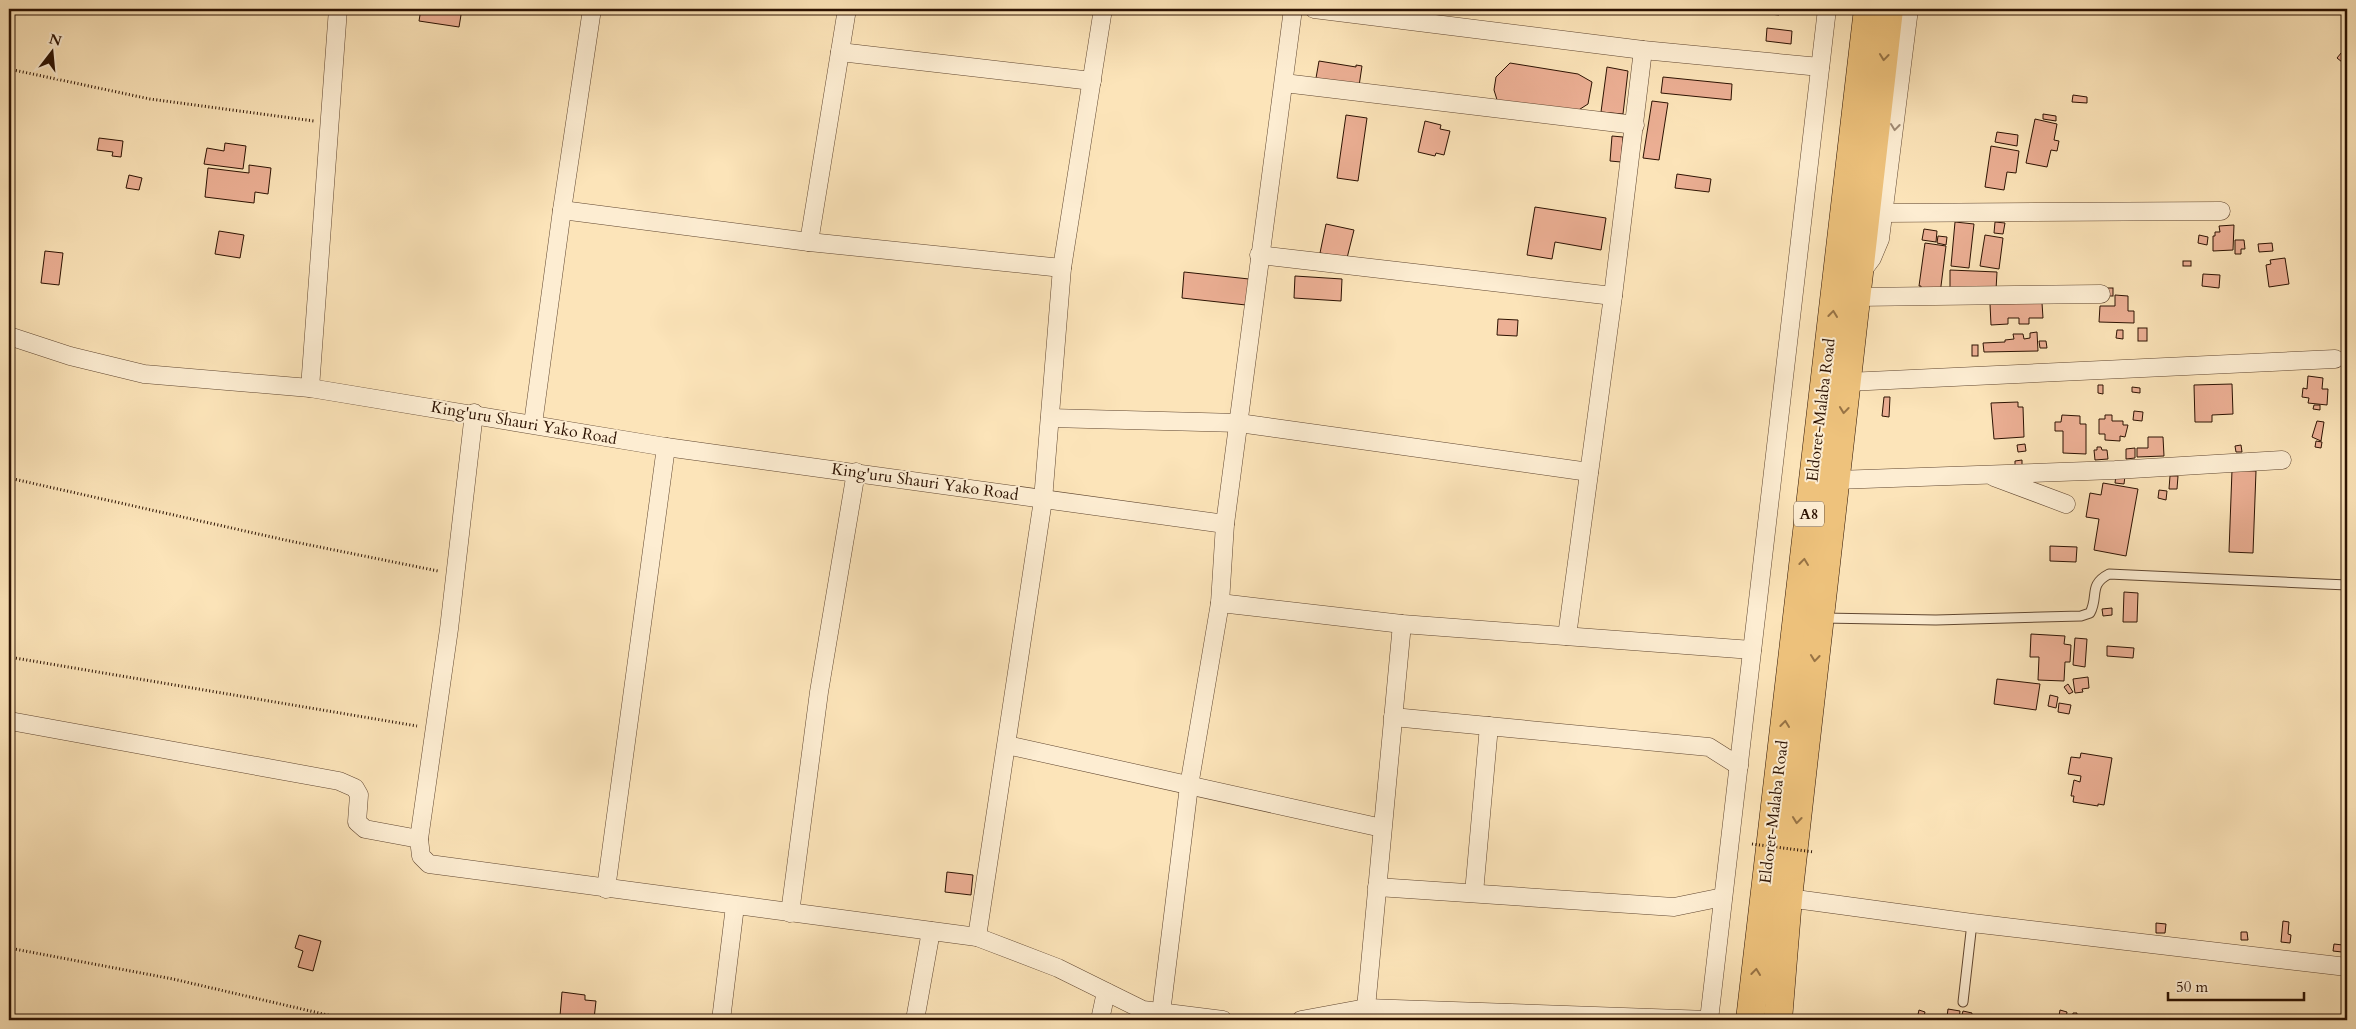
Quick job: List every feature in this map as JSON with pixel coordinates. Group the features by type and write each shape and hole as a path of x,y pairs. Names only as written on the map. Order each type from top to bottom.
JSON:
{"highway":[{"name":"Eldoret-Malaba Road","path":"1750,1020 1868,9"},
{"name":"Eldoret-Malaba Road","path":"1778,1020 1788,898 1889,9"}],"street":[{"path":"310,388 338,9"},
{"path":"533,424 592,9"},
{"path":"809,242 846,9"},
{"path":"977,937 1043,500 1062,268 1103,9"},
{"path":"1160,1013 1189,786 1220,603 1225,524 1293,9"},
{"path":"1314,9 1643,50 1820,67"},
{"path":"1301,1020 1371,1012 1709,1020 1827,9"},
{"name":"Eldoret-Malaba Road","path":"1858,286 1876,249 1883,213 1909,9"},
{"path":"1567,636 1613,296 1643,50"},
{"path":"840,52 1092,81"},
{"path":"1284,83 1635,125"},
{"path":"562,210 809,242 1062,268"},
{"path":"1883,213 2221,211"},
{"path":"1259,256 1613,296"},
{"path":"1858,286 2101,294"},
{"name":"King'uru Shauri Yako Road","path":"9,336 70,356 144,374 310,388 474,413 666,447 1225,524"},
{"path":"1847,382 2335,358"},
{"path":"474,413 456,575 419,839 421,856 429,864 977,937 1058,968 1144,1010 1223,1020"},
{"path":"1050,418 1239,423 1589,472"},
{"path":"606,889 666,447"},
{"path":"1836,480 1980,473 2115,470 2282,460"},
{"path":"790,912 819,692 856,472"},
{"path":"1980,473 2005,480 2066,504"},
{"path":"1220,603 1402,624 1752,650"},
{"path":"1371,1012 1377,886 1402,624"},
{"path":"1393,717 1709,747 1739,766"},
{"path":"10,721 339,781 355,788 359,795 357,822 365,829 419,839"},
{"path":"1474,893 1489,726"},
{"path":"1007,745 1382,828"},
{"path":"1377,886 1674,908 1723,897"},
{"path":"1788,898 1972,923 2347,967"},
{"path":"721,1020 735,906"},
{"path":"915,1020 931,931"},
{"path":"1100,1020 1106,992"}],"lane":[{"path":"1820,618 1936,620 2081,616 2090,613 2095,605 2094,589 2100,579 2108,574 2347,585"},
{"path":"1963,1002 1972,923"}],"path":[{"path":"9,70 150,100 330,123"},
{"path":"9,478 285,540 456,575"},
{"path":"9,657 317,711 435,729"},
{"path":"1752,844 1814,852"},
{"path":"9,948 173,979 350,1020"}],"building":[{"path":"421,9 462,9 459,27 419,21"},
{"path":"1724,9 1780,9 1779,15"},
{"path":"1767,28 1792,31 1791,44 1766,41"},
{"path":"2347,48 2347,66 2337,58"},
{"path":"1319,61 1356,67 1356,65 1362,66 1359,86 1316,78"},
{"path":"1510,63 1578,74 1592,82 1588,104 1577,111 1498,103 1494,90 1496,77"},
{"path":"1607,67 1628,71 1623,114 1601,112"},
{"path":"1663,77 1732,84 1731,100 1661,93"},
{"path":"2073,95 2087,97 2087,103 2072,102"},
{"path":"1652,101 1668,103 1659,160 1643,158"},
{"path":"2043,114 2056,116 2056,121 2043,119"},
{"path":"1346,115 1367,118 1358,181 1337,178"},
{"path":"2035,119 2057,124 2054,140 2059,141 2057,151 2051,150 2047,167 2026,163"},
{"path":"1425,121 1441,125 1440,129 1450,131 1444,155 1436,153 1435,156 1418,152"},
{"path":"1997,132 2018,135 2017,146 1995,142"},
{"path":"1612,136 1623,137 1621,162 1610,161"},
{"path":"99,138 123,141 121,157 112,156 113,152 97,150"},
{"path":"225,143 246,146 243,169 204,164 207,148 224,151"},
{"path":"1991,146 2019,151 2016,173 2007,172 2004,190 1985,187"},
{"path":"249,165 271,168 268,194 255,192 254,203 205,197 208,168 249,173"},
{"path":"1677,174 1711,179 1709,192 1675,188"},
{"path":"129,175 142,178 139,190 126,188"},
{"path":"1535,207 1606,218 1601,250 1555,242 1552,259 1527,255"},
{"path":"1955,222 1974,224 1969,268 1951,266"},
{"path":"1995,222 2005,223 2003,234 1994,233"},
{"path":"1326,224 1354,230 1347,258 1320,253"},
{"path":"2234,225 2233,250 2213,251 2213,236 2215,236 2215,232 2220,232 2219,226"},
{"path":"1924,229 1937,231 1936,242 1922,240"},
{"path":"219,231 244,235 240,258 215,254"},
{"path":"1985,235 2003,238 1999,269 1980,266"},
{"path":"2199,235 2208,237 2207,245 2198,243"},
{"path":"1938,236 1947,237 1946,245 1937,243"},
{"path":"2235,240 2244,240 2245,249 2241,249 2241,254 2235,254"},
{"path":"1925,243 1946,246 1940,294 1921,291 1921,286 1919,286"},
{"path":"2272,243 2273,251 2259,252 2258,244"},
{"path":"45,251 63,253 59,285 41,283"},
{"path":"2285,258 2289,284 2269,287 2266,265 2271,264 2270,260"},
{"path":"2183,261 2191,261 2191,266 2183,266"},
{"path":"1950,270 1997,272 1996,290 1950,289"},
{"path":"1184,272 1249,279 1246,305 1182,298"},
{"path":"2203,274 2220,275 2219,288 2202,286"},
{"path":"1295,276 1342,279 1341,301 1294,298"},
{"path":"2105,288 2113,288 2113,296 2105,296"},
{"path":"2115,295 2128,296 2128,311 2134,311 2134,323 2099,322 2100,306 2115,306"},
{"path":"2042,303 2043,318 2029,318 2029,324 2019,324 2019,318 2008,318 2008,324 1991,325 1990,304"},
{"path":"1498,319 1518,320 1517,336 1497,335"},
{"path":"2138,328 2147,328 2147,341 2138,341"},
{"path":"2117,330 2123,330 2123,339 2116,338"},
{"path":"2037,332 2038,351 1984,352 1983,343 2005,342 2005,340 2014,339 2013,334 2023,334 2024,339 2030,338 2030,333"},
{"path":"2039,341 2046,341 2047,348 2040,348"},
{"path":"1972,345 1978,345 1978,356 1972,356"},
{"path":"2308,376 2323,378 2322,389 2328,389 2327,405 2308,403 2309,398 2302,397 2303,388 2307,389"},
{"path":"2232,384 2233,414 2212,415 2212,422 2195,422 2194,385"},
{"path":"2098,385 2103,385 2103,394 2098,393"},
{"path":"2132,387 2140,388 2140,393 2132,392"},
{"path":"1884,397 1890,397 1889,417 1882,416"},
{"path":"2018,402 2018,407 2023,407 2024,437 1994,439 1991,403"},
{"path":"2314,405 2320,405 2320,410 2313,409"},
{"path":"2134,411 2143,412 2142,421 2133,420"},
{"path":"2062,415 2080,416 2080,424 2086,424 2086,454 2063,453 2063,431 2055,431 2055,422 2061,422"},
{"path":"2105,415 2112,415 2112,421 2123,421 2123,425 2128,425 2125,437 2120,436 2120,441 2105,440 2105,434 2099,434 2099,419 2105,419"},
{"path":"2317,421 2324,422 2321,441 2312,437"},
{"path":"2148,437 2163,437 2164,456 2137,457 2137,448 2148,448"},
{"path":"2316,441 2322,442 2321,448 2315,447"},
{"path":"2025,444 2026,451 2018,452 2017,445"},
{"path":"2241,445 2242,452 2236,452 2235,446"},
{"path":"2097,447 2107,450 2108,459 2095,460 2094,450 2097,450"},
{"path":"2135,448 2135,458 2126,459 2126,449"},
{"path":"2022,460 2022,465 2015,466 2015,461"},
{"path":"2232,470 2256,471 2253,553 2229,552"},
{"path":"2116,475 2125,476 2124,484 2115,483"},
{"path":"2170,476 2178,476 2177,489 2169,489"},
{"path":"2103,483 2138,489 2126,556 2094,550 2099,519 2086,517 2090,493 2101,495"},
{"path":"2159,490 2167,491 2166,500 2158,498"},
{"path":"2050,546 2077,547 2076,562 2050,561"},
{"path":"2124,592 2138,593 2137,622 2123,622"},
{"path":"2112,608 2112,615 2103,616 2102,609"},
{"path":"2031,634 2065,636 2064,644 2071,645 2070,662 2065,662 2064,681 2038,680 2039,657 2030,657"},
{"path":"2075,638 2087,639 2085,667 2073,665"},
{"path":"2107,646 2134,648 2133,658 2107,656"},
{"path":"2088,677 2089,688 2082,689 2083,692 2075,693 2073,679"},
{"path":"1997,679 2040,684 2036,710 1994,704"},
{"path":"2068,684 2073,692 2069,694 2064,687"},
{"path":"2050,695 2058,697 2056,708 2048,706"},
{"path":"2059,703 2071,705 2069,714 2058,712"},
{"path":"2081,753 2112,758 2104,805 2098,804 2098,806 2073,802 2074,796 2071,796 2074,780 2080,782 2081,776 2068,774 2071,757 2080,758"},
{"path":"947,872 973,875 971,895 945,892"},
{"path":"2283,921 2289,922 2288,934 2291,935 2290,943 2281,942"},
{"path":"2156,923 2166,924 2165,933 2156,933"},
{"path":"2241,932 2247,932 2248,940 2241,940"},
{"path":"299,935 321,941 313,971 298,967 303,951 295,948"},
{"path":"2334,944 2343,945 2342,952 2333,951"},
{"path":"562,992 585,995 585,1000 596,1001 594,1019 560,1016"},
{"path":"1948,1009 1960,1011 1959,1019 1947,1017"},
{"path":"1919,1010 1925,1012 1923,1020 1917,1019"},
{"path":"2060,1010 2067,1012 2066,1018 2059,1016"},
{"path":"1963,1011 1972,1013 1971,1020 1961,1019"},
{"path":"2073,1013 2077,1013 2076,1020 2072,1020"}]}
